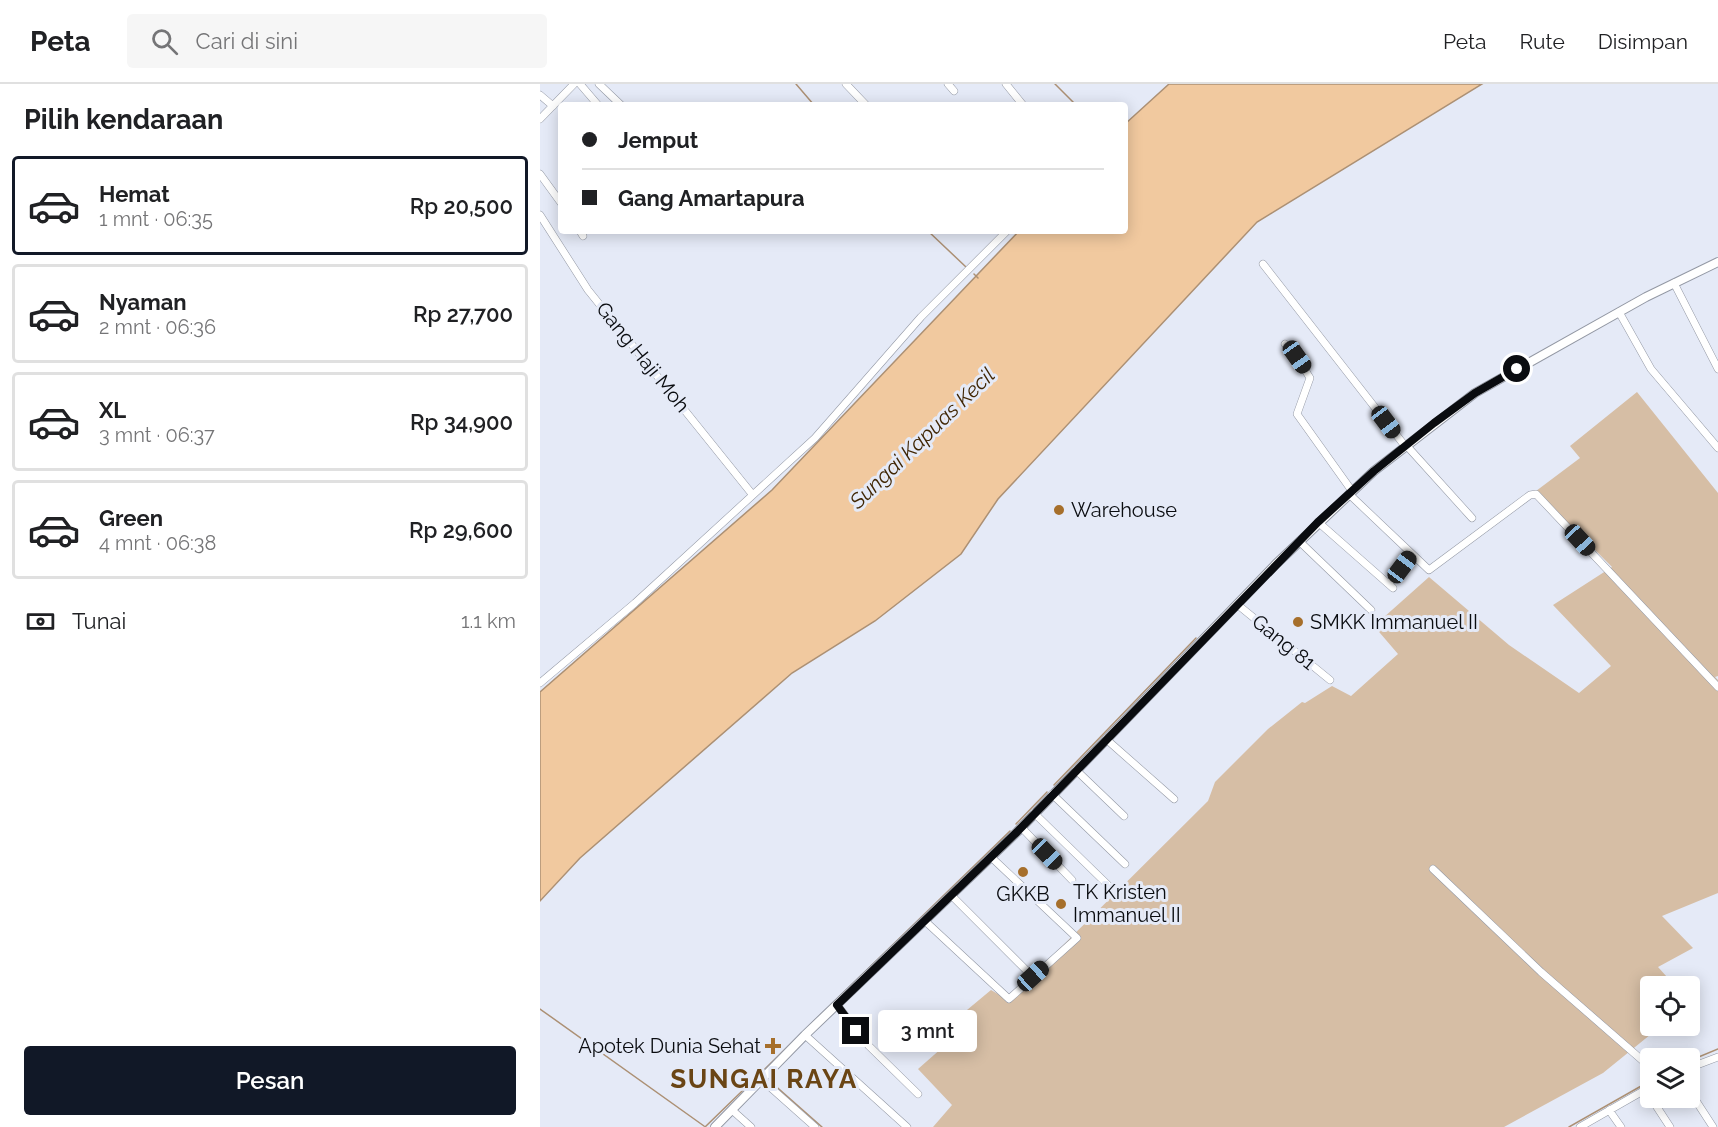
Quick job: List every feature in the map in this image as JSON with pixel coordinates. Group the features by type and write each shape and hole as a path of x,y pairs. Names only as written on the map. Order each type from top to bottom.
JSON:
{"main road":[{"path":"715,1127 805,1035 1022,827 1299,541 1351,492 1475,393 1619,312 1718,262"}],"street":[{"path":"540,119 574,84"},
{"path":"580,84 595,102"},
{"path":"599,84 618,102"},
{"path":"846,84 863,102"},
{"path":"948,84 954,90"},
{"path":"1006,84 1021,102"},
{"path":"540,94 553,106"},
{"path":"540,174 558,199"},
{"name":"Gang Haji Moh","path":"540,215 588,290 752,494"},
{"path":"540,683 635,603 828,424 921,317 1004,234"},
{"path":"1263,264 1406,446 1472,518"},
{"path":"1674,283 1718,369"},
{"path":"1619,312 1651,369 1718,448"},
{"path":"1285,344 1297,357 1310,378 1298,414 1351,492 1411,555 1429,570 1530,495 1536,494 1718,687"},
{"path":"1318,522 1393,584 1411,555"},
{"path":"1299,541 1371,610"},
{"name":"Gang 81","path":"1238,605 1330,680"},
{"path":"1106,740 1174,799"},
{"path":"1076,770 1124,816"},
{"path":"1052,794 1125,864"},
{"path":"1035,813 1110,887"},
{"path":"1022,827 1072,880"},
{"path":"925,921 1010,999 1077,938 991,857"},
{"path":"1433,869 1541,972 1640,1058"},
{"path":"952,896 1033,976"},
{"path":"837,1005 869,1046 918,1095"},
{"path":"805,1035 907,1127"},
{"path":"1700,1064 1718,1057"},
{"path":"761,1079 815,1127"},
{"path":"1580,1127 1609,1110 1640,1097"},
{"path":"1700,1107 1713,1127"},
{"path":"1658,1108 1670,1127"},
{"path":"732,1110 751,1127"},
{"path":"1609,1110 1621,1127"}],"shaded area":[{"path":"1637,392 1718,493 1718,676 1715,677 1718,680 1718,893 1662,916 1693,948 1658,967 1666,976 1640,976 1640,1036 1649,1036 1603,1073 1504,1127 933,1127 952,1105 918,1069 951,1040 943,1030 991,990 1008,1000 1208,801 1215,782 1268,729 1302,702 1305,703 1332,686 1351,696 1398,654 1374,626 1429,577 1509,645 1579,693 1611,666 1553,605 1612,567 1536,491 1580,458 1570,446"}],"water":[{"name":"Sungai Kapuas Kecil","path":"1169,84 1482,84 1257,222 998,499 961,554 875,621 792,673 580,858 540,901 540,692 772,490 1016,234 1128,234 1128,121"}],"waterway":[{"path":"796,84 811,102"},
{"path":"1055,84 1073,102"},
{"path":"931,234 966,267"},
{"path":"974,274 978,278"},
{"path":"1054,785 1196,638"},
{"path":"1016,824 1047,792"},
{"path":"705,1127 1010,831"},
{"path":"540,1009 704,1126"},
{"path":"1700,1056 1718,1049"},
{"path":"771,1082 822,1127"},
{"path":"1569,1127 1640,1087"}],"place":[{"name":"Warehouse","path":"1059,510"},
{"name":"SMKK Immanuel II","path":"1298,622"},
{"name":"GKKB","path":"1023,872"},
{"name":"TK Kristen Immanuel II","path":"1061,904"},
{"name":"Apotek Dunia Sehat","path":"773,1046"}],"district":[{"name":"SUNGAI RAYA","path":"764,1079"}],"route":[{"path":"856,1031 837,1005 1017,832 1276,564 1374,471 1459,404 1517,369"}]}
